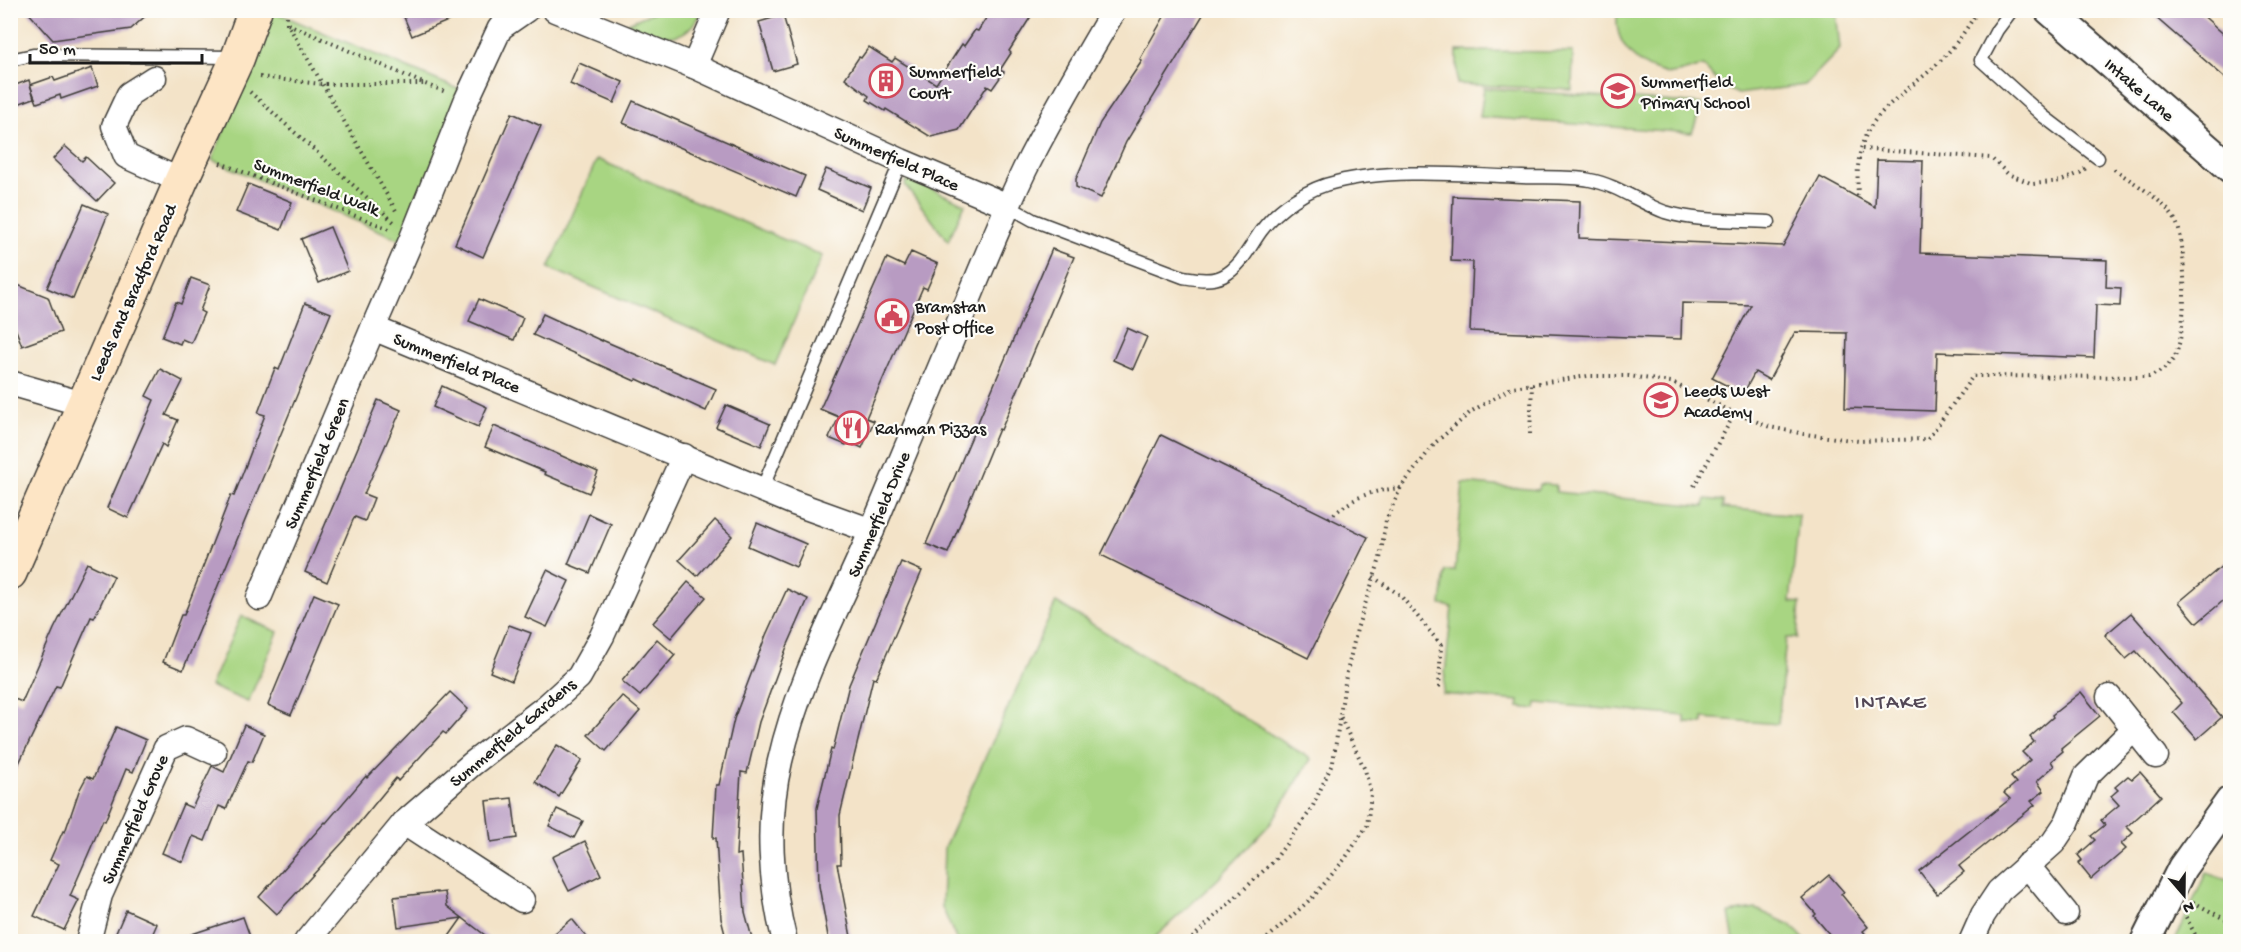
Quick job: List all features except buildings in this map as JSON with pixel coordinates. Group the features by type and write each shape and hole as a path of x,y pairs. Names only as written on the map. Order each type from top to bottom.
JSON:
{"main road":[{"name":"Leeds and Bradford Road","path":"10,573 255,10"}],"street":[{"name":"Summerfield Place","path":"526,10 500,28 467,99 412,238 373,328 794,503 872,531"},
{"name":"Summerfield Place","path":"555,10 694,66 901,161 1008,206"},
{"path":"694,66 718,10"},
{"name":"Summerfield Drive","path":"785,942 778,913 772,863 773,801 779,763 790,724 810,668 872,531 1008,206 1051,117 1114,10"},
{"name":"Intake Lane","path":"2049,10 2230,168"},
{"path":"154,78 129,94 114,126 126,156 181,181"},
{"name":"Summerfield Green","path":"259,598 373,328"},
{"path":"10,383 83,404"},
{"name":"Summerfield Gardens","path":"306,942 404,824 472,764 547,706 579,677 602,636 684,456"},
{"path":"2109,697 2156,756"},
{"path":"1971,942 1983,915 1999,891 2053,843 2067,822 2086,776 2134,729"},
{"name":"Summerfield Grove","path":"88,942 100,895 166,748 186,739 214,752"},
{"path":"2145,942 2182,868 2230,801"},
{"path":"404,824 522,900"},
{"path":"2027,865 2067,913"}],"lane":[{"path":"2012,10 1997,30 1982,60 2043,116 2098,158"},
{"path":"10,60 33,55 233,65"},
{"path":"762,489 901,161"},
{"path":"1008,206 1033,220 1183,277 1205,280 1223,276 1238,264 1261,230 1295,200 1335,182 1365,178 1398,175 1467,175 1590,180 1611,186 1664,212 1686,216 1769,222"}],"path":[{"path":"287,10 287,23 412,238"},
{"path":"1785,10 1786,14 1796,10"},
{"path":"1858,196 1858,162 1866,135 1886,108 1936,65 1959,41 1978,10"},
{"path":"287,23 425,84 467,99"},
{"path":"233,65 321,84 425,84"},
{"path":"233,65 412,238"},
{"path":"1188,942 1273,862 1311,810 1334,762 1348,664 1380,559 1386,520 1401,488 1436,442 1472,411 1513,387 1588,376 1639,377 1671,382 1770,427 1804,435 1859,441 1928,439 1973,376 2149,377 2164,371 2175,357 2180,338 2183,274 2183,254 2177,224 2166,207 2098,158 2080,173 2061,181 2033,184 2008,174 1991,158 1862,149"},
{"name":"Summerfield Walk","path":"212,160 412,238"},
{"path":"1530,434 1532,384"},
{"path":"1694,486 1735,413"},
{"path":"1329,518 1348,502 1376,490 1401,488"},
{"path":"1373,578 1400,595 1441,645 1439,689"},
{"path":"1263,942 1313,897 1344,860 1367,826 1371,794 1358,753 1340,716"},
{"path":"2171,890 2230,922"}],"green space":[{"path":"1618,10 1787,10 1787,13 1836,11 1840,49 1805,85 1738,94 1722,86 1703,66 1669,74 1640,62 1632,56 1621,40 1617,21"},
{"path":"272,11 465,92 406,242 212,160"},
{"path":"656,11 701,11 694,23 678,35 658,35 626,24"},
{"path":"1457,51 1573,52 1572,90 1457,84"},
{"path":"1484,88 1702,104 1692,133 1480,117"},
{"path":"597,159 822,256 775,365 549,268"},
{"path":"908,178 965,204 948,241 905,185"},
{"path":"1463,483 1538,490 1539,484 1556,485 1556,492 1704,506 1706,499 1723,501 1723,508 1799,515 1790,602 1800,603 1797,638 1786,638 1778,724 1703,718 1703,724 1685,723 1685,716 1537,703 1536,709 1518,707 1519,701 1443,694 1452,607 1441,605 1445,571 1455,571"},
{"path":"1056,602 1311,759 1271,823 1218,879 1151,941 957,941 942,907 944,848"},
{"path":"241,616 278,632 248,702 210,686"},
{"path":"2206,873 2230,881 2230,941 2175,941"},
{"path":"1756,909 1791,925 1806,941 1734,941 1729,913"}],"place":[{"name":"Summerfield Court","path":"886,81"},
{"name":"Summerfield Primary School","path":"1618,91"},
{"name":"Bramstan Post Office","path":"892,316"},
{"name":"Leeds West Academy","path":"1661,400"},
{"name":"Rahman Pizzas","path":"852,428"}],"district":[{"name":"INTAKE","path":"1891,701"}]}
